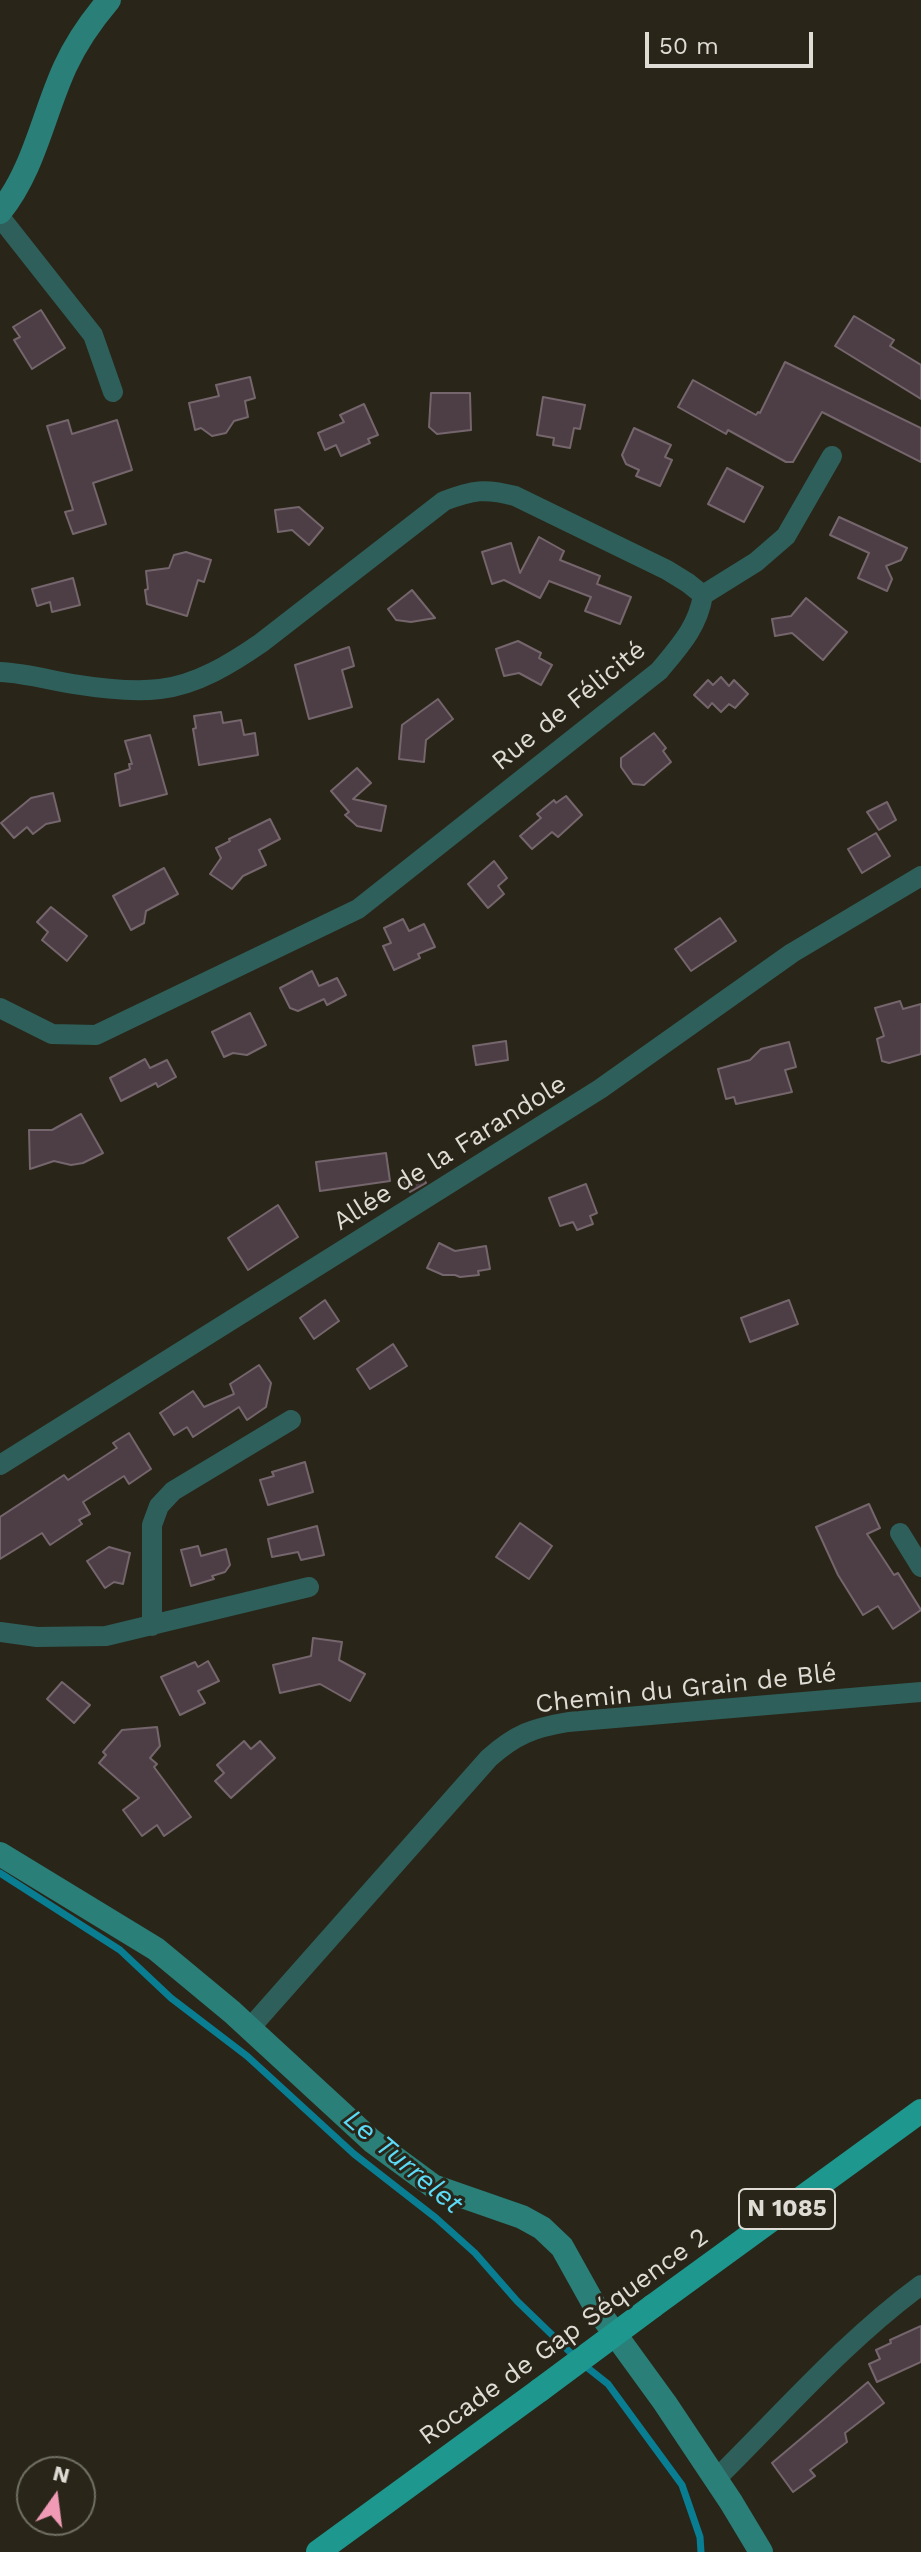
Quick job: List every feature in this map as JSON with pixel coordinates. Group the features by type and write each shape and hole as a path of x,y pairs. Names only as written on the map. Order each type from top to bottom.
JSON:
{"main road":[{"name":"Rocade de Gap Séquence 2","path":"318,2552 921,2111"}],"street":[{"path":"109,0 79,41 65,67 28,164 0,214 93,335 113,392"},
{"path":"0,672 23,673 76,684 127,688 161,689 196,680 233,662 261,643 444,501 469,491 495,491 515,496 667,570 703,595 756,562 786,536 832,456"},
{"name":"Rue de Félicité","path":"0,1008 52,1034 96,1035 358,909 659,671 687,637 700,613 703,595"},
{"name":"Allée de la Farandole","path":"0,1465 588,1097 792,953 921,876"},
{"path":"152,1626 152,1525 159,1506 173,1491 291,1420"},
{"path":"900,1533 921,1567"},
{"path":"0,1632 37,1637 106,1636 309,1587"},
{"name":"Chemin du Grain de Blé","path":"250,2028 489,1758 509,1740 536,1728 568,1722 921,1692"},
{"path":"0,1854 156,1949 250,2028 372,2141 433,2186 522,2217 542,2228 562,2247 596,2308 665,2403 761,2552"},
{"path":"716,2479 834,2358 885,2311 921,2285"}],"building":[{"path":"41,310 65,348 32,369 14,340 20,337 13,327"},
{"path":"854,316 894,340 890,346 921,365 921,399 835,346"},
{"path":"785,362 921,428 921,462 822,412 793,462 786,462 678,407 693,380 756,415 760,413"},
{"path":"250,377 255,398 245,401 248,417 234,421 226,433 212,436 201,428 195,430 189,403 219,396 216,385"},
{"path":"431,393 470,393 471,430 437,434 429,427"},
{"path":"543,397 585,405 580,429 574,428 570,448 553,445 554,438 537,435"},
{"path":"364,404 378,435 368,439 370,443 341,456 336,445 325,450 318,433 344,422 340,415"},
{"path":"68,420 72,434 117,420 132,470 93,483 106,524 73,534 65,512 73,510 47,426"},
{"path":"634,428 671,445 665,457 672,460 660,486 636,476 639,470 626,464 622,455"},
{"path":"727,468 763,487 744,522 708,504"},
{"path":"299,507 323,528 309,545 292,530 278,532 275,510"},
{"path":"839,517 907,548 901,560 886,566 892,579 887,591 858,578 869,553 830,535"},
{"path":"539,537 564,551 560,560 600,576 597,584 631,597 620,624 585,611 591,597 549,581 540,598 504,580 492,584 482,552 511,543 520,573"},
{"path":"186,552 211,560 204,582 198,580 187,616 147,604 146,571 169,568 174,555"},
{"path":"73,578 80,605 52,612 50,602 37,606 32,589"},
{"path":"412,590 435,618 411,622 396,620 388,609"},
{"path":"806,598 847,632 823,660 792,633 775,636 772,619 791,616"},
{"path":"518,641 541,653 539,658 552,665 541,685 519,673 504,676 496,649"},
{"path":"349,647 354,666 342,670 352,707 309,719 295,665"},
{"path":"721,677 729,686 734,680 748,694 735,708 729,704 721,712 712,703 708,708 694,695 708,680 713,685"},
{"path":"438,699 453,719 426,740 424,762 399,759 402,725"},
{"path":"221,712 223,723 241,720 244,735 255,733 258,755 199,765 194,716"},
{"path":"654,733 666,748 663,751 671,762 644,785 633,784 621,767 621,758"},
{"path":"150,735 167,794 120,806 115,774 130,769 129,764 132,764 125,741"},
{"path":"357,768 371,783 353,799 386,806 381,831 357,826 345,815 349,812 331,791"},
{"path":"53,793 60,821 46,824 33,834 27,827 14,838 1,823 31,798"},
{"path":"566,796 582,815 558,837 552,832 532,849 520,836 541,818 537,814 554,800 556,803"},
{"path":"887,802 896,820 879,830 867,812"},
{"path":"270,819 280,839 259,850 266,865 243,876 232,889 210,874 221,858 216,848"},
{"path":"876,833 890,856 862,873 848,849"},
{"path":"494,861 507,878 498,886 504,894 488,908 468,884"},
{"path":"164,868 178,894 146,911 144,923 131,930 113,896"},
{"path":"51,907 87,936 67,961 42,940 48,932 37,922"},
{"path":"720,918 736,941 691,971 675,949"},
{"path":"403,919 409,931 424,924 435,947 394,970 383,946 391,943 384,928"},
{"path":"312,971 319,986 337,978 346,995 327,1005 324,999 298,1011 290,1008 280,988"},
{"path":"900,1001 903,1009 921,1004 921,1054 889,1063 882,1061 877,1039 884,1036 875,1008"},
{"path":"250,1013 266,1045 247,1055 233,1053 224,1057 212,1032"},
{"path":"506,1041 508,1060 476,1065 473,1046"},
{"path":"789,1042 796,1067 785,1070 792,1092 736,1104 734,1097 726,1099 718,1069 750,1060 761,1049"},
{"path":"145,1059 150,1068 167,1060 176,1077 158,1087 156,1083 121,1101 110,1078"},
{"path":"81,1114 103,1153 83,1163 71,1165 54,1161 30,1169 29,1130 52,1130"},
{"path":"386,1153 390,1181 320,1191 316,1162"},
{"path":"418,1168 426,1183 410,1192 402,1177"},
{"path":"586,1184 597,1213 590,1216 593,1224 577,1230 573,1222 560,1226 549,1198"},
{"path":"278,1205 298,1237 248,1270 228,1238"},
{"path":"439,1243 455,1251 486,1246 490,1269 478,1271 479,1275 460,1277 443,1275 427,1268"},
{"path":"325,1300 339,1321 314,1339 300,1318"},
{"path":"789,1300 798,1324 750,1342 741,1318"},
{"path":"393,1344 407,1366 370,1389 357,1369"},
{"path":"259,1365 271,1383 266,1407 247,1420 239,1407 193,1437 187,1427 174,1435 160,1413 193,1391 204,1407 234,1394 230,1384"},
{"path":"129,1433 151,1469 129,1484 124,1476 83,1502 90,1514 79,1520 82,1524 50,1545 42,1533 0,1559 0,1517 64,1475 68,1480 117,1448 113,1443"},
{"path":"305,1462 313,1492 268,1505 260,1480 274,1476 272,1472"},
{"path":"869,1504 880,1528 867,1534 894,1575 898,1573 921,1610 893,1629 878,1606 863,1615 838,1575 816,1527"},
{"path":"520,1523 552,1546 529,1579 496,1557"},
{"path":"317,1526 324,1555 301,1560 298,1552 272,1557 268,1539"},
{"path":"198,1546 201,1556 226,1549 230,1565 225,1572 212,1576 214,1579 191,1586 181,1550"},
{"path":"109,1547 130,1553 123,1584 114,1582 105,1588 87,1561"},
{"path":"313,1638 342,1642 339,1660 365,1674 350,1701 320,1684 280,1693 273,1665 311,1656"},
{"path":"208,1661 219,1681 198,1691 205,1703 180,1715 161,1677 195,1662 198,1667"},
{"path":"62,1682 90,1705 74,1723 47,1699"},
{"path":"157,1727 160,1746 150,1758 191,1817 164,1836 157,1825 142,1836 123,1810 139,1798 99,1763 106,1755 103,1752 122,1730"},
{"path":"244,1741 251,1749 260,1741 275,1758 231,1798 215,1781 224,1773 217,1765"},
{"path":"921,2326 921,2362 877,2382 869,2364 880,2359 876,2350"},
{"path":"868,2382 884,2403 845,2433 847,2442 810,2470 815,2476 793,2492 772,2463"}],"waterway":[{"name":"Le Turrelet","path":"0,1873 120,1950 171,1998 247,2056 354,2154 475,2253 517,2301 575,2357"},
{"name":"Le Turrelet","path":"584,2365 608,2384 682,2485 700,2537 701,2552"}]}
